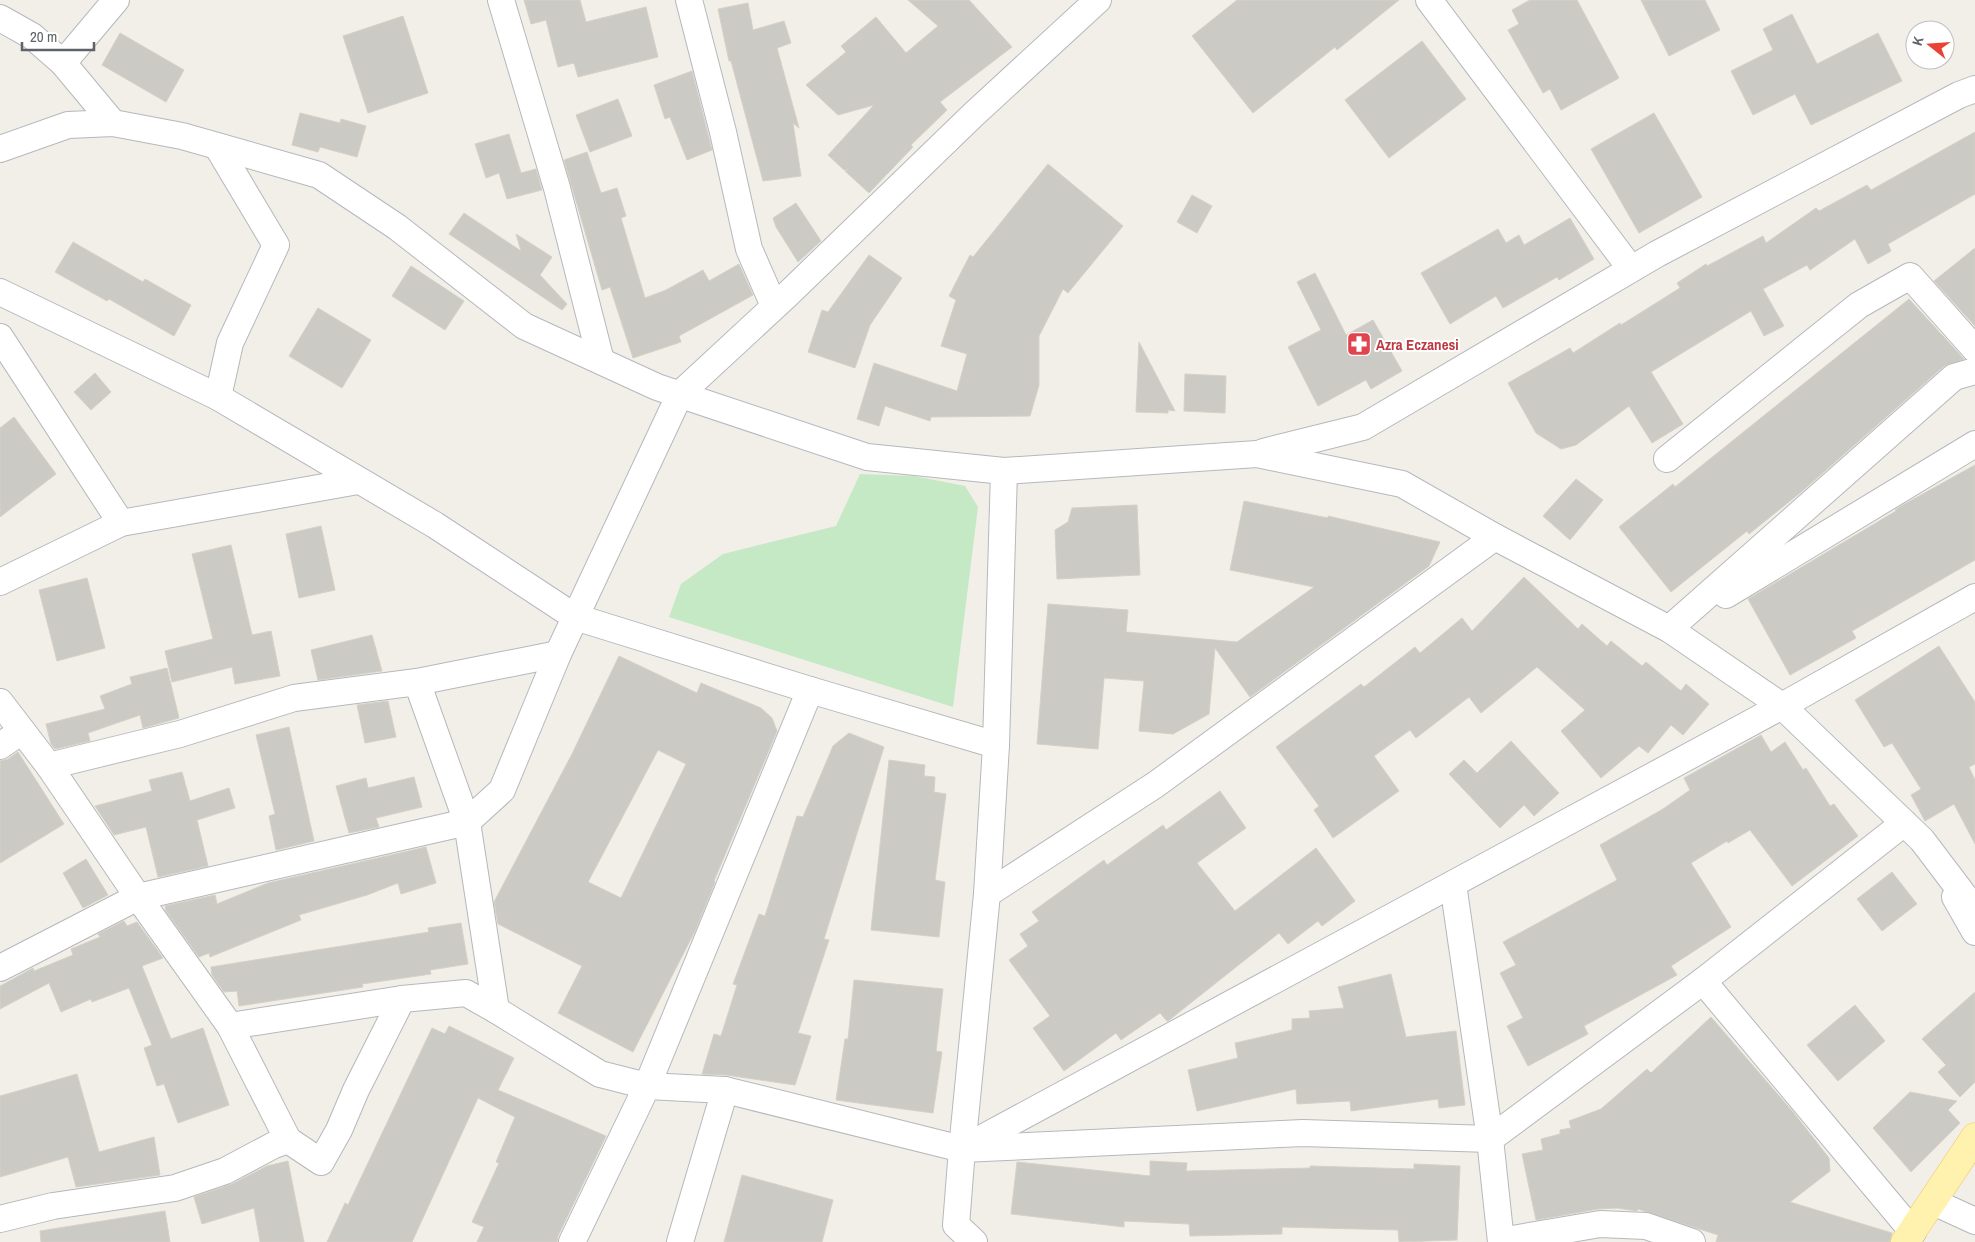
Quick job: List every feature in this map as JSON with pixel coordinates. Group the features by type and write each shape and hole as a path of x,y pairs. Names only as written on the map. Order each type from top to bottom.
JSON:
{"main road":[{"path":"1909,1237 1975,1137"},
{"path":"1909,1237 1940,1204 1975,1172"}],"street":[{"path":"63,63 116,0"},
{"path":"501,0 557,188 601,361"},
{"path":"0,968 138,897 467,822 502,790 558,654 680,394 973,115 1098,0"},
{"path":"1429,0 1631,269"},
{"path":"692,2 749,249 774,306"},
{"path":"0,18 32,36 63,63 113,122"},
{"path":"0,149 68,125 113,122 182,136 319,175 397,227 524,326 657,387 868,457 1004,470 1257,454 1363,427 1658,254 1959,95 1975,90"},
{"path":"217,146 276,245 230,343 218,397"},
{"path":"1667,458 1859,305 1910,276 1975,349"},
{"path":"0,292 218,397 435,525 576,616 810,690 996,745"},
{"path":"0,337 121,523"},
{"path":"1670,629 1954,377 1975,371"},
{"path":"1670,629 1975,444"},
{"path":"1257,454 1402,484 1670,629 1782,706 1913,831 1975,910"},
{"path":"961,1236 962,1149 987,894 996,745 1004,470"},
{"path":"0,582 121,523 358,481"},
{"path":"987,894 1155,785 1495,536"},
{"path":"962,1149 1782,706 1975,597"},
{"path":"48,766 180,734 294,698 417,682 558,654"},
{"path":"417,682 467,822 496,1010"},
{"path":"572,1242 647,1086 810,690"},
{"path":"0,702 48,766 230,1026 288,1140 321,1162 339,1130 356,1090 402,999"},
{"path":"0,746 22,731"},
{"path":"1913,831 1975,932"},
{"path":"230,1026 402,999 466,993 600,1074 647,1086 725,1090 962,1149 1303,1132 1490,1139 1703,981 1913,831"},
{"path":"1453,884 1490,1139 1501,1241 1600,1224 1646,1226 1692,1242"},
{"path":"1703,981 1909,1237"},
{"path":"680,1242 725,1090"},
{"path":"0,1219 53,1206 175,1188 225,1170 274,1145 288,1140"},
{"path":"1940,1204 1975,1221"}],"green space":[{"path":"860,474 914,476 965,486 978,507 953,707 669,617 681,584 723,554 836,526"}],"building":[{"path":"524,0 580,0 586,22 646,7 658,57 578,77 574,63 558,67 546,20 531,24"},
{"path":"908,0 969,0 1012,47 940,102 947,110 911,145 913,147 869,193 845,171 848,169 844,170 828,155 874,105 838,115 806,85 846,52 841,46 876,17 906,53 938,26"},
{"path":"1237,0 1399,0 1337,50 1335,47 1253,113 1192,36"},
{"path":"1530,0 1577,0 1619,78 1561,110 1550,89 1543,93 1508,30 1519,24 1512,10"},
{"path":"1641,0 1705,0 1720,30 1669,56"},
{"path":"748,3 753,30 784,21 791,43 777,48 799,128 793,123 801,176 763,181 731,61 729,61 718,9"},
{"path":"1792,14 1817,64 1878,33 1902,81 1811,125 1795,94 1753,115 1731,71 1773,50 1763,29"},
{"path":"403,16 428,93 368,113 343,36"},
{"path":"120,33 184,70 166,102 102,65"},
{"path":"1422,41 1466,99 1389,158 1345,100"},
{"path":"692,71 712,150 687,160 670,117 665,119 654,85"},
{"path":"618,99 632,136 590,152 576,115"},
{"path":"300,113 340,123 341,119 366,126 357,157 320,147 318,152 292,145"},
{"path":"1654,113 1702,197 1639,233 1591,149"},
{"path":"1975,132 1975,194 1888,244 1891,251 1868,264 1855,239 1810,270 1807,265 1763,289 1784,326 1764,336 1751,311 1651,372 1683,424 1652,443 1629,406 1576,445 1561,449 1536,433 1508,383 1570,348 1573,353 1620,323 1621,325 1680,288 1677,283 1706,264 1707,266 1763,236 1766,243 1816,208 1819,211 1867,185 1871,190"},
{"path":"509,134 521,173 536,169 542,190 507,199 499,173 486,178 475,144"},
{"path":"587,152 601,193 617,188 626,216 621,218 645,298 666,290 703,270 709,281 739,264 753,295 679,336 681,342 633,358 610,287 602,290 564,160"},
{"path":"1048,164 1123,226 1068,293 1063,289 1039,336 1039,385 1030,416 931,417 930,421 885,406 879,426 857,419 874,363 957,391 967,354 941,346 956,300 949,296 970,255 973,257"},
{"path":"1192,195 1212,206 1197,233 1177,222"},
{"path":"796,203 821,241 798,262 776,227 773,218"},
{"path":"464,213 521,251 516,234 552,257 540,275 567,304 562,310 449,234"},
{"path":"1570,218 1594,259 1559,280 1557,277 1503,308 1496,296 1450,324 1421,273 1498,229 1506,243 1519,235 1524,245"},
{"path":"73,242 143,282 145,279 191,305 174,336 109,299 107,301 55,272"},
{"path":"1975,248 1975,326 1934,281"},
{"path":"869,255 902,278 870,325 855,368 808,352 822,310 828,312"},
{"path":"411,266 464,301 445,330 392,296"},
{"path":"1315,273 1346,335 1373,320 1402,371 1371,389 1366,380 1318,406 1288,347 1321,330 1297,282"},
{"path":"1909,299 1964,359 1944,366 1800,493 1749,534 1747,531 1671,592 1619,527 1673,484 1675,487"},
{"path":"318,308 371,340 342,388 289,356"},
{"path":"1139,342 1175,411 1168,410 1168,413 1136,412"},
{"path":"95,373 111,392 91,410 74,392"},
{"path":"1185,374 1226,376 1225,413 1184,411"},
{"path":"14,417 56,474 0,517 0,428"},
{"path":"1975,465 1975,560 1852,631 1856,638 1790,675 1748,599 1896,511 1901,506"},
{"path":"1576,479 1603,500 1570,540 1543,516"},
{"path":"1244,501 1328,518 1328,516 1440,542 1429,566 1250,697 1215,648 1209,714 1173,734 1139,731 1144,681 1104,678 1098,749 1037,744 1048,604 1128,610 1126,632 1237,642 1314,587 1230,570"},
{"path":"1137,505 1140,575 1057,579 1055,530 1068,522 1072,508"},
{"path":"321,526 335,590 299,598 286,534"},
{"path":"231,545 252,635 271,631 280,676 235,684 232,667 172,682 165,651 213,639 192,554"},
{"path":"1524,577 1578,629 1582,624 1607,646 1611,641 1642,666 1646,662 1681,691 1686,684 1709,704 1683,735 1671,725 1648,753 1639,746 1601,778 1561,731 1585,710 1537,667 1481,713 1469,697 1416,738 1410,730 1374,756 1399,791 1333,838 1314,810 1319,806 1276,747 1361,684 1364,687 1415,647 1420,653 1462,618 1472,631"},
{"path":"87,578 105,648 57,661 39,590"},
{"path":"372,635 382,671 318,680 311,650"},
{"path":"1939,646 1975,702 1975,764 1969,767 1975,780 1975,844 1954,804 1925,821 1911,795 1921,789 1892,743 1884,747 1855,700"},
{"path":"619,656 697,693 701,683 761,708 772,718 777,731 695,931 633,1052 558,1013 582,966 498,924 494,902 572,754","holes":["658,750 686,764 621,898 588,882"]},
{"path":"167,668 179,718 143,728 140,715 88,733 90,741 55,749 51,744 46,724 105,709 100,696 132,684 130,677"},
{"path":"388,701 396,737 365,743 357,705"},
{"path":"289,727 314,841 276,850 269,816 275,814 256,735"},
{"path":"849,733 884,747 824,939 829,940 798,1033 811,1036 795,1085 726,1075 702,1074 714,1034 721,1036 737,985 733,984 759,914 765,916 797,816 803,817 833,746"},
{"path":"1761,735 1771,752 1785,742 1803,770 1806,768 1830,806 1834,804 1858,836 1792,886 1750,830 1728,843 1727,841 1691,863 1731,927 1671,966 1677,975 1584,1026 1588,1034 1528,1066 1507,1026 1523,1018 1500,973 1516,965 1503,942 1617,880 1600,845 1663,809 1690,790 1684,778"},
{"path":"1511,741 1559,793 1534,816 1524,805 1500,828 1449,774 1464,760 1477,773"},
{"path":"18,752 64,824 0,863 0,761 8,759"},
{"path":"889,760 925,765 924,776 935,777 934,792 946,794 935,880 945,882 939,937 871,930"},
{"path":"182,772 190,801 229,788 235,808 197,820 208,866 158,877 146,827 114,835 95,806 152,791 149,780"},
{"path":"414,777 422,807 376,818 379,827 349,833 336,786 366,778 368,788"},
{"path":"1220,791 1246,828 1197,863 1235,911 1316,848 1355,901 1322,926 1318,921 1288,944 1279,933 1168,1021 1160,1013 1121,1040 1116,1033 1064,1071 1033,1028 1050,1016 1009,960 1028,946 1020,934 1039,921 1032,912 1104,860 1107,865 1163,825 1166,830"},
{"path":"426,847 436,883 401,894 398,883 367,895 299,915 301,920 210,957 209,953 199,957 166,911 165,906 215,895 217,904 268,883"},
{"path":"86,859 108,895 83,908 63,873"},
{"path":"1892,872 1917,904 1882,931 1857,899"},
{"path":"124,921 127,926 137,922 163,958 142,966 171,1039 203,1028 229,1105 178,1123 164,1084 157,1086 144,1048 152,1045 129,988 92,1002 91,999 61,1012 49,983 0,1009 0,986 33,968 34,971 73,955 71,949 100,937 98,934"},
{"path":"461,923 468,964 430,970 431,974 362,984 363,987 239,1006 237,991 224,992 212,975 211,967 429,932 428,928"},
{"path":"1391,974 1406,1037 1456,1031 1465,1105 1439,1108 1438,1099 1351,1111 1350,1101 1297,1104 1296,1089 1197,1111 1188,1070 1238,1058 1235,1043 1292,1030 1292,1019 1310,1018 1309,1011 1344,1008 1338,987"},
{"path":"854,980 943,989 936,1051 942,1052 933,1113 836,1100 845,1039 848,1039"},
{"path":"1975,992 1975,1082 1960,1097 1938,1072 1946,1065 1922,1039"},
{"path":"1855,1005 1885,1041 1838,1081 1807,1045"},
{"path":"1711,1017 1793,1112 1829,1158 1830,1171 1790,1202 1892,1233 1890,1242 1716,1242 1718,1235 1638,1209 1637,1211 1617,1208 1598,1209 1536,1220 1522,1154 1543,1150 1541,1139 1560,1134 1560,1130 1571,1128 1569,1121 1601,1109 1647,1069 1651,1073"},
{"path":"449,1026 514,1058 498,1090 606,1136 558,1236 557,1242 477,1242 484,1227 472,1222 499,1163 496,1162 515,1117 478,1098 412,1242 327,1242 345,1203 348,1205 432,1028 445,1034"},
{"path":"77,1074 99,1152 154,1137 160,1175 76,1187 68,1157 0,1177 0,1096"},
{"path":"1910,1092 1957,1101 1948,1110 1960,1123 1911,1172 1873,1128"},
{"path":"288,1161 304,1242 260,1242 254,1208 202,1224 194,1197 232,1184 267,1166"},
{"path":"1150,1161 1187,1163 1186,1171 1310,1168 1310,1166 1414,1169 1414,1164 1460,1166 1457,1240 1399,1242 1398,1230 1282,1227 1282,1234 1190,1236 1189,1224 1124,1221 1124,1227 1011,1214 1017,1162 1150,1176"},
{"path":"742,1175 833,1200 822,1242 724,1242"},
{"path":"165,1211 170,1242 41,1242 40,1231"}],"place":[{"name":"Azra Eczanesi","path":"1359,344"}]}
